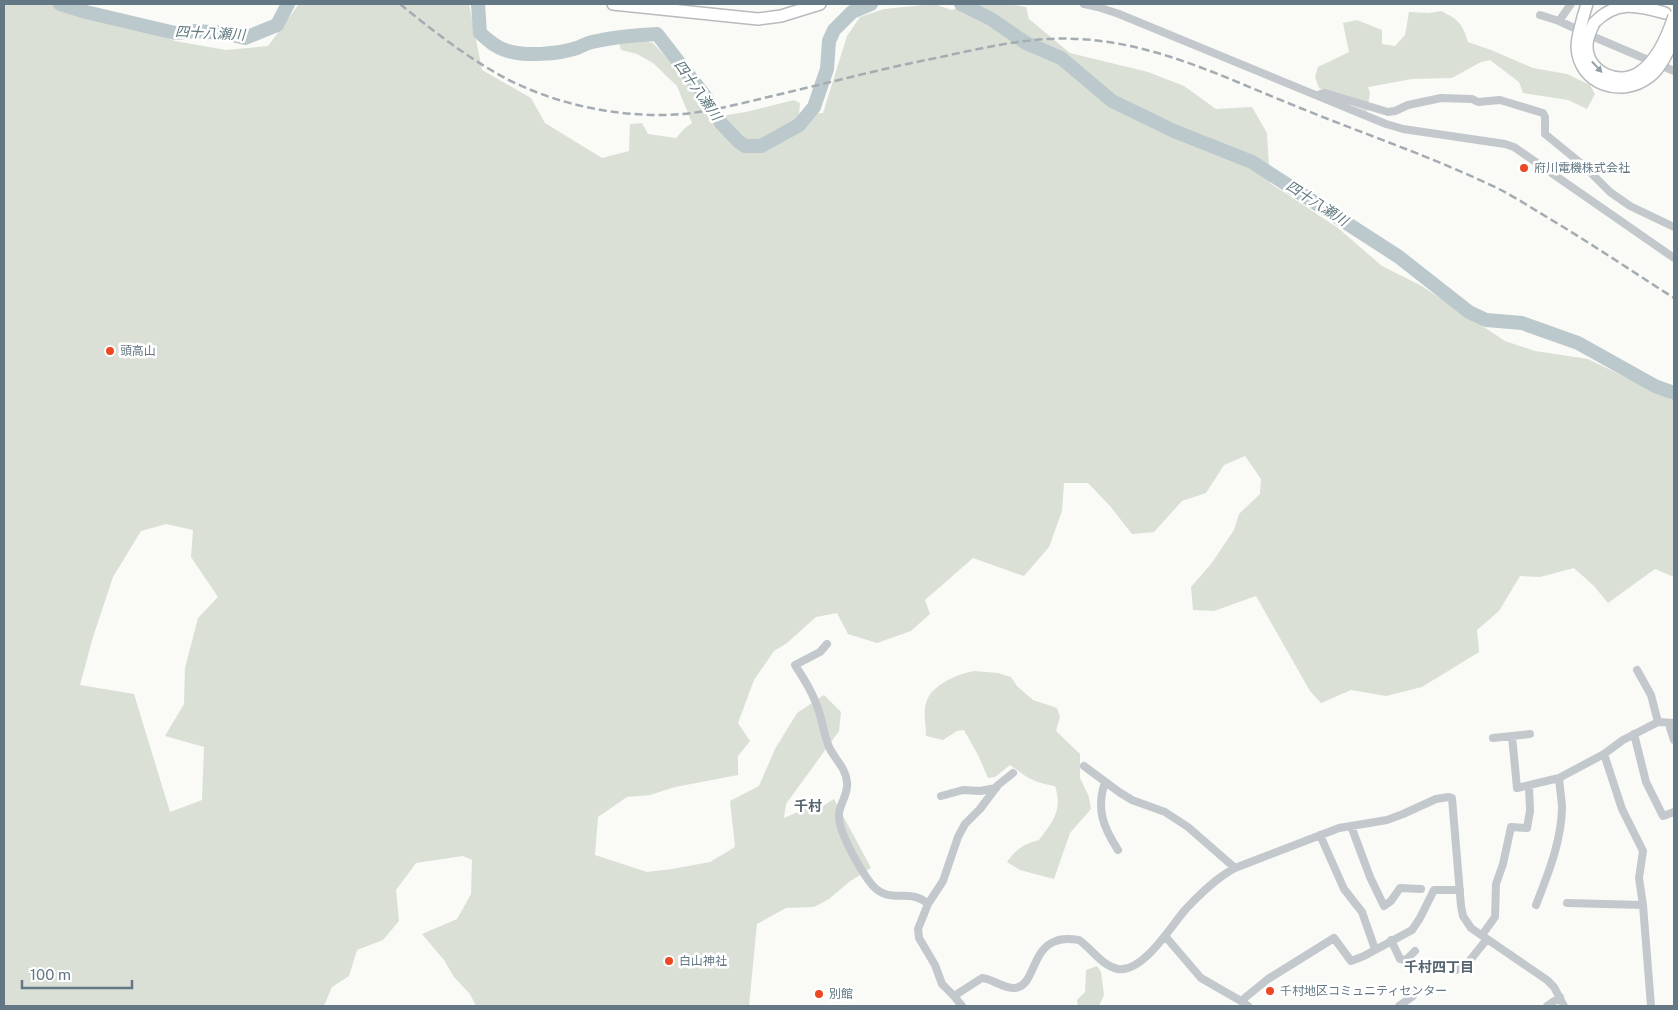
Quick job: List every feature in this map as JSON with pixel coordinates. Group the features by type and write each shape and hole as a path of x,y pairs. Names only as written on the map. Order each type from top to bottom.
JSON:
{"highway":[{"path":"613,4 758,19 781,16 820,4"},
{"path":"1587,4 1577,47 1580,58 1589,74 1595,80 1609,86 1632,86 1651,75 1662,61 1674,38"},
{"path":"1620,4 1637,5 1670,12 1663,43 1642,71 1632,77 1614,78 1605,74 1592,62 1587,46 1588,38 1594,23 1606,11 1620,4"},
{"path":"1650,4 1670,12"}],"street":[{"path":"1084,4 1119,14 1386,124 1403,129 1505,144 1514,147 1674,258"},
{"path":"1559,21 1571,4"},
{"path":"1540,15 1572,27"},
{"path":"1594,37 1674,70"},
{"path":"1315,95 1325,93 1388,112 1400,110 1408,105 1441,98 1472,99 1478,102 1500,100 1528,107 1542,113 1546,117 1545,134 1583,164 1610,192 1630,206 1674,227"},
{"path":"827,644 820,652 795,665 813,695 830,747 845,773 847,789 838,817 843,831 854,855 875,887 888,895 915,896 928,904"},
{"path":"1637,670 1651,695 1658,722"},
{"path":"1512,736 1517,788 1559,778 1604,754 1623,740 1658,722 1672,723 1670,728 1674,740"},
{"path":"1493,738 1530,734"},
{"path":"1634,734 1646,782 1663,816 1674,812"},
{"path":"1604,754 1622,809 1643,851 1639,878 1651,1006"},
{"path":"1084,766 1132,800 1165,812 1188,827 1235,868"},
{"path":"962,1006 942,984 935,966 919,938 918,929 928,904 943,881 958,837 966,824 996,788 1013,772"},
{"path":"1536,905 1549,871 1559,827 1562,807 1559,778"},
{"path":"1105,782 1101,795 1102,820 1106,833 1118,850"},
{"path":"1456,970 1467,964 1485,937 1495,917 1496,884 1503,864 1511,827 1527,828 1530,811 1529,786"},
{"path":"941,796 963,790 980,791 996,788"},
{"path":"954,996 982,978 1007,987 1020,987 1027,982 1037,957 1043,949 1055,941 1079,940 1106,965 1120,969 1132,966 1139,962 1165,936 1184,910 1222,875 1235,868 1339,828 1388,820 1436,799 1449,797 1452,798 1463,916 1471,928 1542,976 1554,987 1564,1006"},
{"path":"1351,826 1370,877 1384,906 1391,901 1400,888 1421,889"},
{"path":"1320,835 1344,889 1362,912 1375,949"},
{"path":"1165,936 1201,978 1244,1004 1268,979 1334,938 1351,961 1412,930 1434,890 1460,890"},
{"path":"1567,903 1643,905"},
{"path":"1391,940 1400,959 1406,960 1413,956"},
{"path":"1400,1006 1413,996"},
{"path":"1547,1006 1560,997"}],"shaded area":[{"path":"4,4 60,4 62,11 139,29 175,41 226,50 268,46 299,4 469,4 482,70 531,98 545,123 602,158 629,151 630,124 642,123 648,134 676,138 692,123 677,86 653,63 637,54 621,50 619,42 639,40 653,43 684,77 709,118 746,112 794,100 800,103 799,115 823,113 847,36 860,17 884,9 934,4 952,10 969,4 1008,4 1026,7 1029,19 1070,53 1148,72 1184,86 1216,109 1252,107 1267,133 1270,183 1338,228 1382,266 1420,285 1505,341 1535,351 1588,359 1674,401 1674,577 1655,569 1608,603 1594,586 1574,568 1540,577 1520,576 1499,611 1477,630 1479,652 1422,687 1386,696 1351,690 1321,703 1310,691 1256,596 1214,611 1193,610 1191,587 1211,564 1234,530 1239,514 1260,494 1261,479 1245,456 1224,465 1206,493 1182,501 1154,532 1132,534 1110,506 1088,483 1064,483 1062,511 1049,547 1024,576 973,558 925,600 930,614 911,631 877,643 848,634 837,613 816,617 787,643 774,651 754,680 738,723 750,741 738,756 738,775 675,787 650,795 627,797 598,817 595,855 647,872 710,862 735,847 730,801 759,786 775,749 797,713 824,695 841,712 839,731 786,804 784,818 807,808 818,809 834,799 871,868 849,882 829,899 814,907 786,908 757,924 749,1006 476,1006 470,994 454,977 444,960 422,934 457,919 471,894 472,860 463,856 416,863 396,890 399,921 383,940 357,950 349,976 332,987 324,1006 4,1006","holes":["166,524 193,530 191,557 218,597 198,618 185,668 184,704 165,736 204,747 202,800 170,812 134,694 80,685 93,637 113,577 141,531"]},
{"path":"1441,11 1459,23 1464,30 1468,42 1533,68 1567,74 1590,85 1595,94 1587,109 1568,100 1523,93 1519,82 1490,60 1481,62 1452,78 1412,79 1368,87 1370,93 1367,112 1319,88 1315,77 1318,67 1349,52 1343,23 1357,20 1382,30 1382,44 1395,46 1405,35 1409,12 1429,13"},
{"path":"974,671 998,673 1011,677 1017,686 1033,700 1057,708 1060,717 1056,731 1080,754 1080,778 1089,797 1091,809 1070,833 1054,879 1020,870 1007,862 1021,848 1039,840 1049,827 1057,809 1058,802 1055,786 1031,779 1010,765 995,777 988,778 964,730 957,731 943,740 926,736 926,703 933,691 946,681"},
{"path":"1097,966 1101,972 1104,995 1099,1006 1078,1006 1077,1000 1085,992 1086,970"}],"waterway":[{"name":"四十八瀬川","path":"60,4 175,33 196,31 223,33 245,38 277,25 288,4"},
{"name":"四十八瀬川","path":"478,4 480,33 498,47 513,52 551,53 577,48 590,42 657,34 705,96 721,123 745,146 761,146 799,125 814,107 827,69 829,41 834,30 852,12 871,4"},
{"name":"四十八瀬川","path":"961,4 991,19 1026,43 1061,58 1112,101 1174,131 1252,162 1399,257 1469,312 1486,320 1522,323 1578,343 1655,386 1674,393"}],"railway":[{"path":"400,4 465,54 526,88 585,107 646,115 680,114 718,109 894,67 1025,41 1079,39 1134,47 1186,62 1421,155 1499,189 1591,244 1674,298"}],"place":[{"name":"府川電機株式会社","path":"1524,168"},
{"name":"頭高山","path":"110,351"},
{"name":"白山神社","path":"669,961"},
{"name":"千村地区コミュニティセンター","path":"1270,991"},
{"name":"別館","path":"819,994"}],"district":[{"name":"千村","path":"808,806"},
{"name":"千村四丁目","path":"1439,967"}]}
